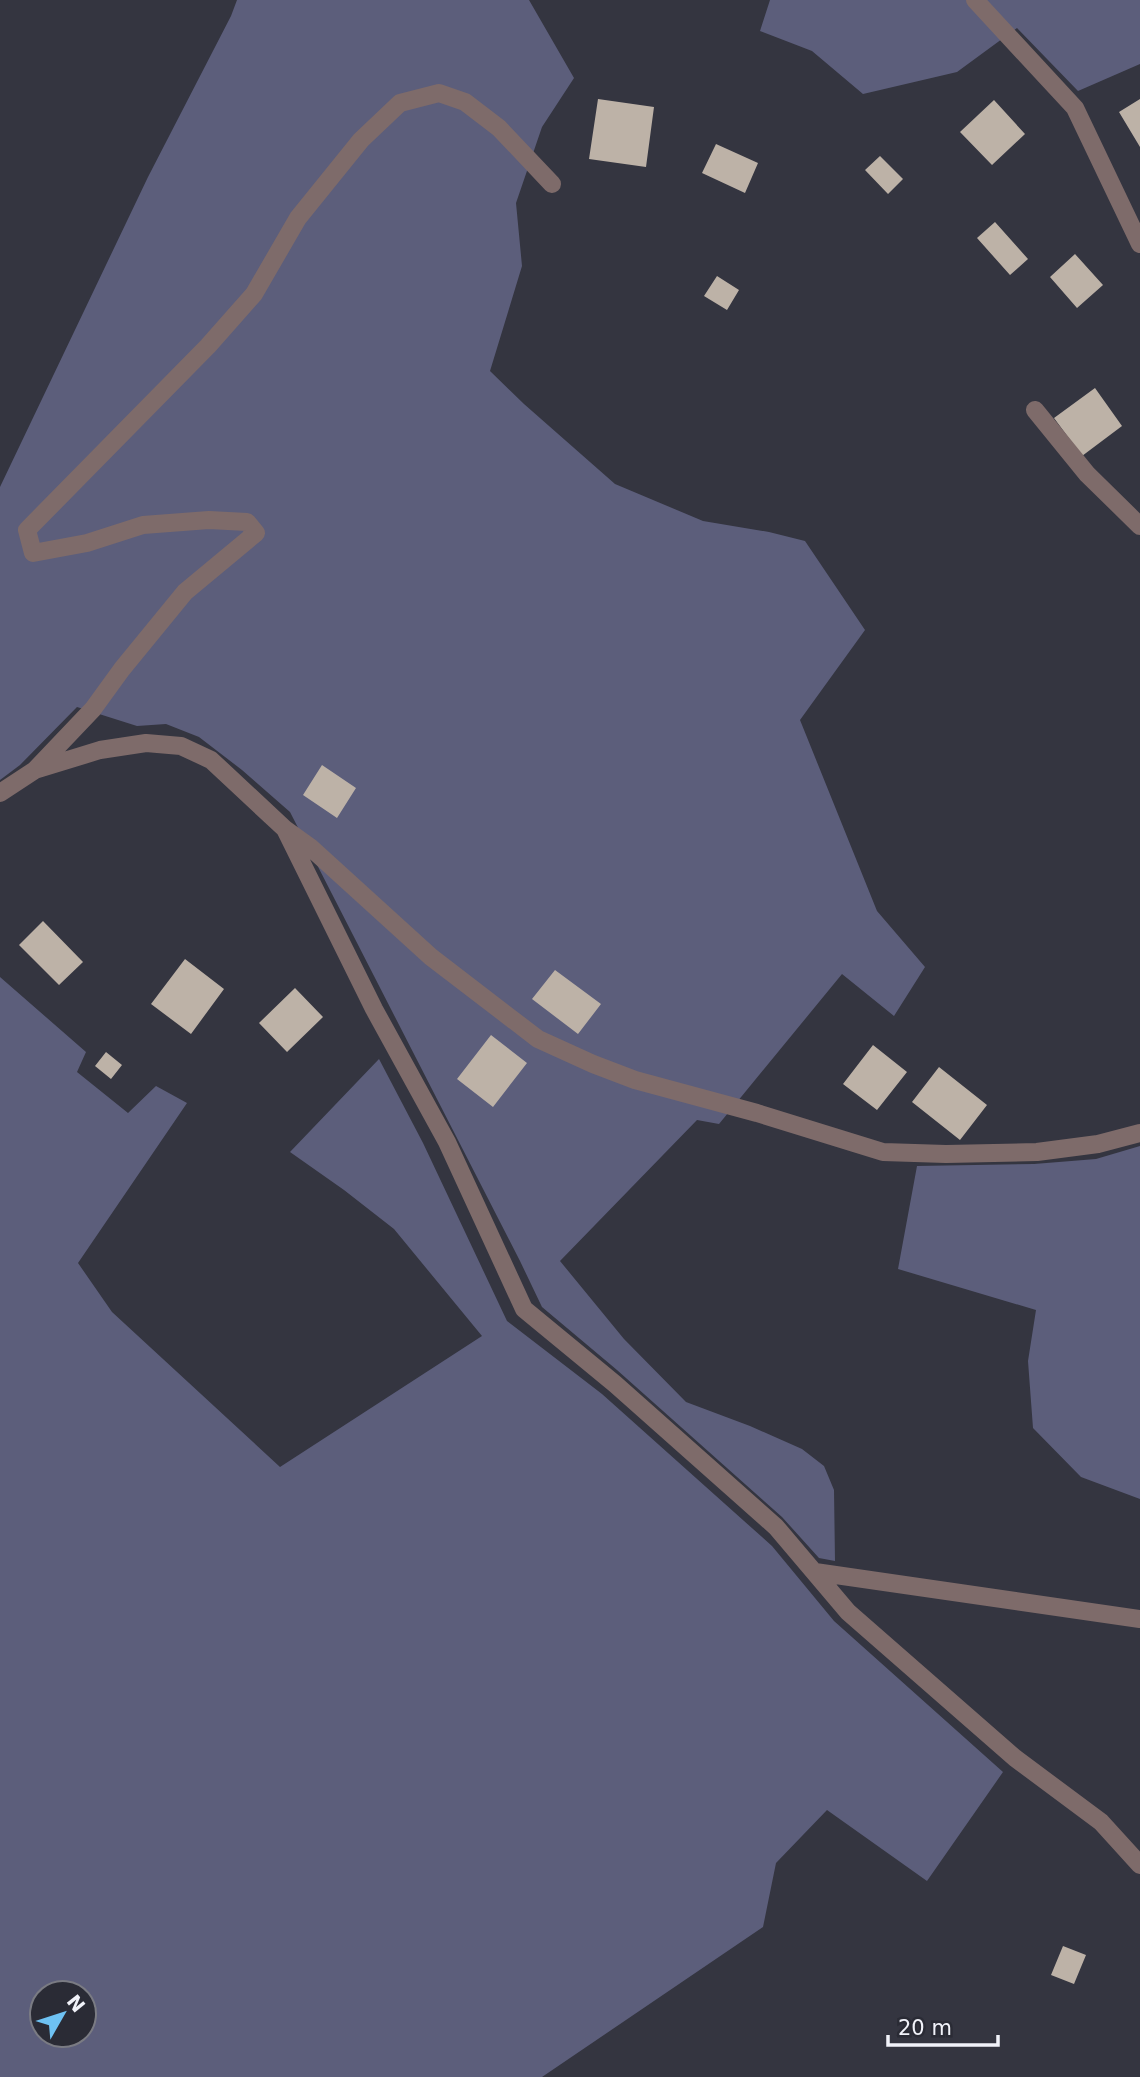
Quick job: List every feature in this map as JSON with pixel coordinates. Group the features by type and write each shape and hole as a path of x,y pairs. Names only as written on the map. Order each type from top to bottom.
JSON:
{"street":[{"path":"975,0 1075,108 1140,244"},
{"path":"0,793 35,770 93,709 122,668 185,592 256,533 247,522 209,520 143,524 87,543 33,553 27,530 208,346 254,294 298,218 361,140 400,103 439,93 465,102 499,128 552,184"},
{"path":"1035,410 1087,474 1140,526"},
{"path":"35,770 100,750 146,743 181,746 211,760 431,957 538,1039 635,1080 757,1113 883,1152 1037,1152 1098,1144 1140,1133"},
{"path":"285,829 374,1009 447,1142 524,1309 615,1384 776,1527 848,1612 1015,1758 1101,1822 1140,1865"},
{"path":"815,1572 1140,1619"}],"shaded area":[{"path":"237,0 529,0 574,78 542,127 516,203 522,266 490,371 615,484 703,521 805,541 865,630 800,720 877,911 925,967 894,1016 842,974 719,1124 697,1120 560,1261 624,1339 686,1402 802,1449 824,1466 834,1490 835,1561 819,1558 782,1517 542,1307 290,812 199,737 166,724 137,726 77,707 20,765 0,780 0,487 148,177"},
{"path":"770,0 1140,0 1140,64 1078,91 1017,28 957,72 863,94 812,51 760,31"},
{"path":"0,977 86,1052 77,1072 128,1113 156,1086 187,1103 78,1263 112,1312 280,1467 482,1336 394,1229 290,1152 379,1059 423,1143 507,1321 602,1394 772,1546 834,1621 1003,1772 927,1881 827,1810 776,1863 763,1927 542,2077 0,2077"},
{"path":"1140,1146 1140,1499 1081,1477 1033,1428 1028,1361 1036,1310 898,1269 917,1166 1034,1164 1096,1159"}],"building":[{"path":"598,99 654,107 646,167 589,159"},
{"path":"1140,99 1140,147 1119,112"},
{"path":"994,100 1025,134 992,165 960,132"},
{"path":"716,144 758,163 745,193 702,173"},
{"path":"880,156 903,179 888,194 865,170"},
{"path":"995,222 1028,259 1010,275 977,238"},
{"path":"1075,254 1103,285 1077,308 1050,277"},
{"path":"717,276 739,290 727,310 704,296"},
{"path":"1095,388 1122,426 1082,456 1054,418"},
{"path":"322,765 356,788 337,818 303,795"},
{"path":"43,921 83,962 59,985 19,945"},
{"path":"185,959 224,989 191,1034 151,1004"},
{"path":"555,970 601,1004 578,1034 532,999"},
{"path":"295,988 323,1017 287,1052 259,1023"},
{"path":"491,1035 527,1063 493,1107 457,1079"},
{"path":"873,1045 907,1072 877,1110 843,1084"},
{"path":"106,1052 122,1065 111,1079 95,1066"},
{"path":"939,1067 987,1105 960,1140 912,1102"},
{"path":"1063,1946 1086,1955 1074,1984 1051,1975"}]}
